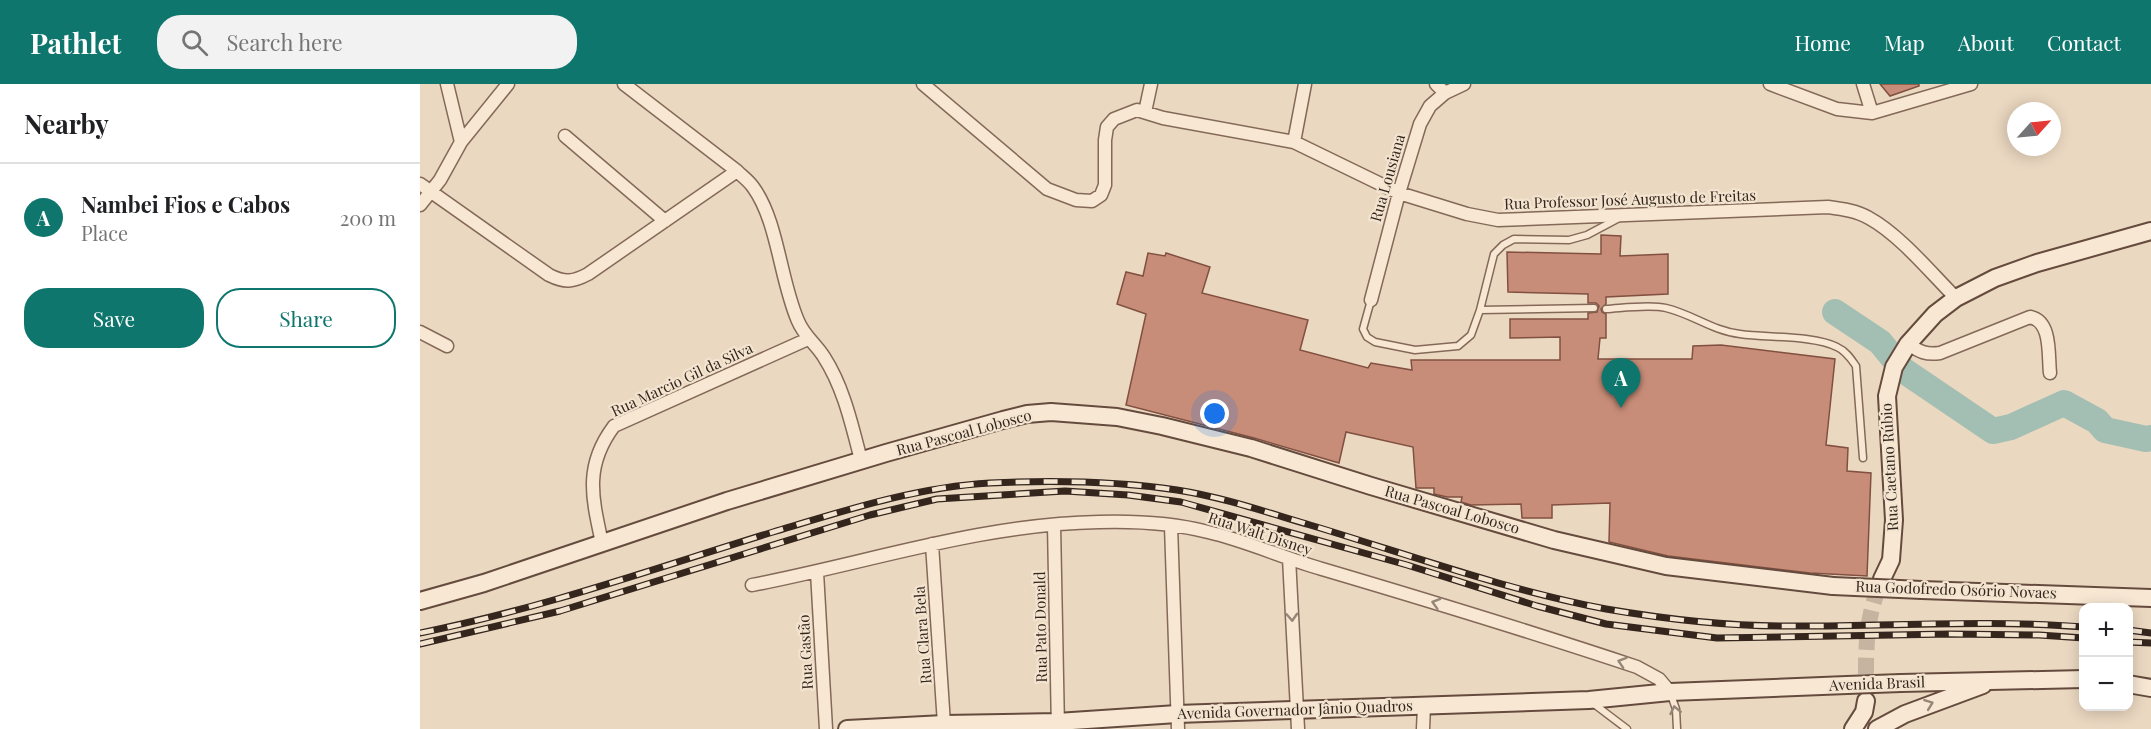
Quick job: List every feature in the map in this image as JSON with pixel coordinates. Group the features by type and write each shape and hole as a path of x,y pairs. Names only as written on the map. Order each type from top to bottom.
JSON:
{"main road":[{"name":"Rua Caetano Rúbio","path":"1882,579 1891,560 1894,543 1887,396 1894,367 1907,347 1935,314 1956,298 1995,278 2151,231"},
{"name":"Rua Pascoal Lobosco","path":"420,601 484,583 727,501 861,460 974,427 1027,414 1051,412 1117,417 1251,448 1544,537 1666,566 1833,586"},
{"name":"Rua Godofredo Osório Novaes","path":"1833,586 2151,597"},
{"name":"Avenida Brasil","path":"1670,692 2079,679"},
{"path":"1877,729 1933,702 1998,680"},
{"path":"2133,685 2151,688"},
{"name":"Avenida Governador Jânio Quadros","path":"848,729 944,724 1058,725 1178,722 1298,711 1589,700 1670,692"},
{"path":"1853,729 1864,712 1866,701"}],"street":[{"path":"447,84 461,142"},
{"path":"420,205 441,180 461,142 508,84"},
{"path":"624,84 737,171 753,187 763,205 786,290 808,339 816,345 825,358 838,384 861,460"},
{"path":"923,84 1047,189 1076,200 1092,201 1101,195 1105,185 1107,128 1114,119 1125,114 1137,110 1145,111 1150,84"},
{"path":"1294,142 1305,84"},
{"name":"Rua Lousiana","path":"1371,300 1420,124 1441,89 1464,84"},
{"path":"1770,84 1837,110 1872,113 1971,84"},
{"path":"1863,84 1872,113"},
{"name":"Rua Professor José Augusto de Freitas","path":"1145,111 1162,118 1294,142 1399,193 1467,214 1498,220 1828,207 1850,210 1869,217 1890,233 1956,298"},
{"path":"565,136 665,221"},
{"path":"420,184 549,275 559,280 572,282 588,274 737,171"},
{"path":"1907,347 1929,355 1940,354 2030,317 2037,318 2042,322 2046,333 2050,373"},
{"path":"420,332 447,346"},
{"name":"Rua Marcio Gil da Silva","path":"602,543 593,501 593,476 602,441 614,426 808,339"},
{"name":"Rua Walt Disney","path":"752,585 932,544 1030,526 1098,522 1147,523 1209,532 1637,666 1659,679 1670,692"},
{"name":"Rua Pato Donald","path":"1054,525 1058,725"},
{"path":"1171,526 1178,722"},
{"name":"Rua Clara Bela","path":"932,544 944,724"},
{"path":"1289,558 1298,729"},
{"name":"Rua Gastão","path":"817,572 826,729"},
{"path":"1423,729 1424,706"}],"lane":[{"path":"1371,300 1363,329 1367,337 1375,342 1415,350 1458,346 1471,335 1480,310 1494,254 1503,245 1514,239 1569,240 1587,235 1622,216"},
{"path":"1606,309 1665,307 1714,328 1739,334 1821,341 1837,346 1856,366 1863,458"},
{"path":"1480,310 1594,308"},
{"path":"1670,692 1676,709 1677,729"},
{"path":"1589,700 1627,729"}],"building":[{"path":"1880,84 1919,84 1919,86 1890,96"},
{"path":"1601,235 1621,236 1620,256 1668,254 1668,294 1606,297 1606,304 1601,309 1606,314 1606,338 1600,338 1598,359 1692,359 1693,346 1721,345 1835,359 1826,445 1848,448 1847,471 1871,473 1867,576 1810,573 1668,556 1609,542 1610,503 1552,505 1552,518 1522,518 1521,504 1471,505 1461,502 1462,497 1434,494 1434,488 1416,488 1413,447 1346,432 1339,463 1126,405 1146,314 1117,304 1126,272 1143,276 1148,253 1165,256 1166,253 1210,267 1202,293 1308,320 1300,350 1368,368 1371,363 1412,370 1411,360 1560,360 1560,337 1510,338 1510,319 1588,319 1588,313 1597,312 1599,306 1596,303 1588,303 1588,294 1508,292 1507,252 1601,254"}],"waterway":[{"path":"1835,312 1880,342 1903,370 1993,431 2011,427 2064,403 2097,421 2105,430 2146,439 2151,438"}],"tunnel":[{"path":"1866,698 1866,652 1869,623 1882,579"}],"railway":[{"path":"420,633 554,600 880,501 962,485 1037,482 1131,485 1177,490 1211,497 1531,592 1606,609 1650,616 1762,626 1972,623 2079,627"},
{"path":"420,644 560,611 870,515 937,499 1065,491 1128,495 1181,502 1407,565 1537,606 1606,624 1717,638 1950,634 2079,638"},
{"path":"2133,631 2151,633"},
{"path":"2133,642 2151,643"}],"place":[{"name":"Nambei Fios e Cabos","path":"1621,408"}]}
